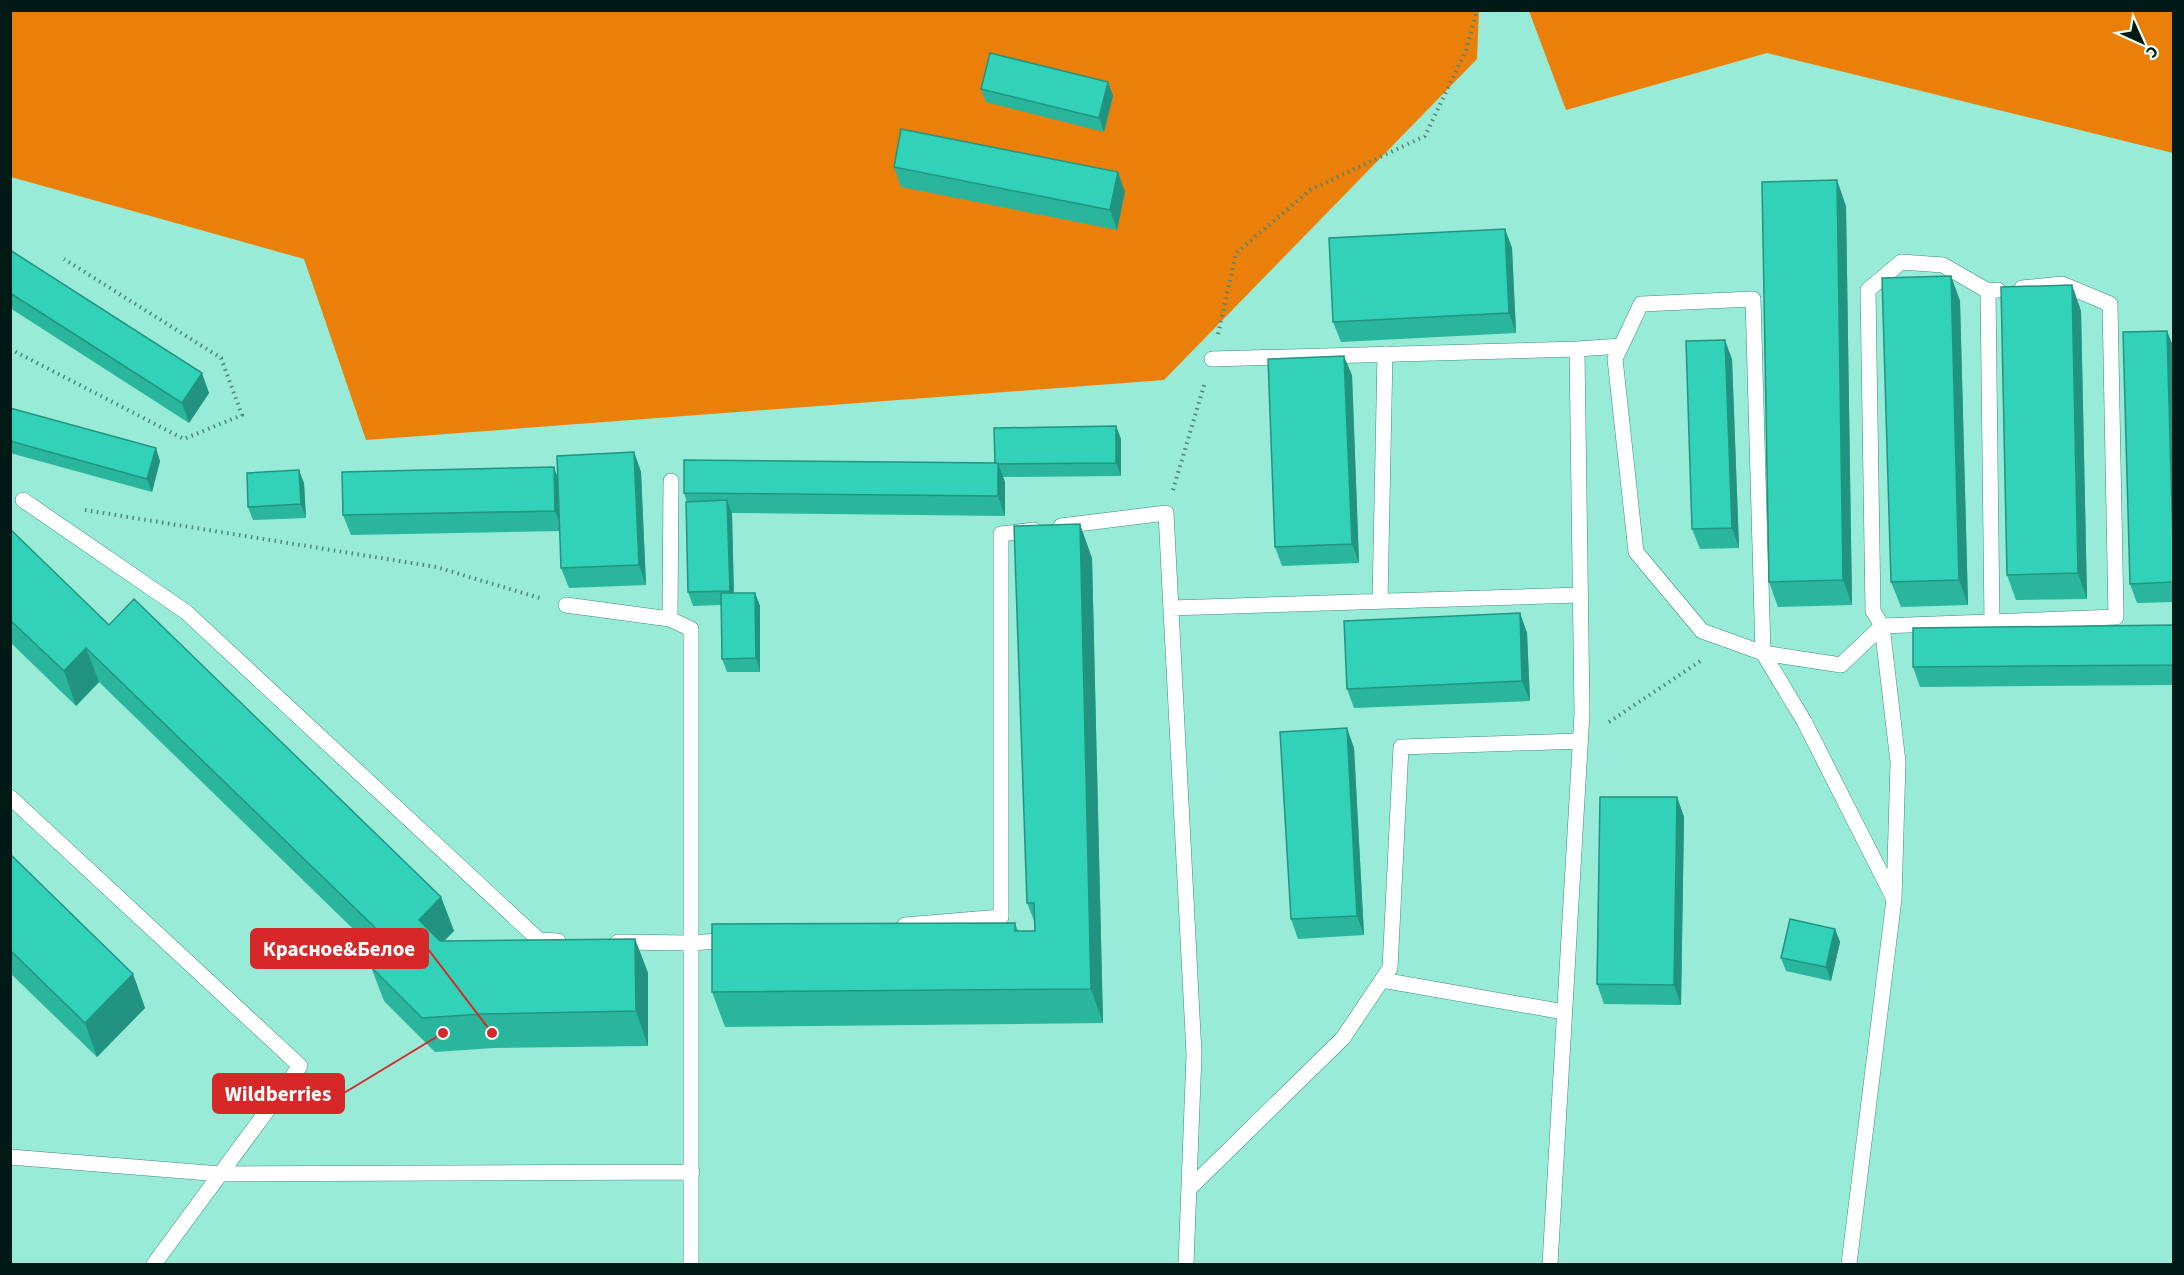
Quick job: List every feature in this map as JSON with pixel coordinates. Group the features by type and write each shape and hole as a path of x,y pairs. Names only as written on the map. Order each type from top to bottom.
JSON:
{"lane":[{"path":"1849,1264 1894,899 1898,762 1882,626 1873,611 1868,290 1901,262 1942,266 1988,291 2062,284 2110,304 2116,616 1882,626 1840,665 1763,653 1702,631 1636,552 1615,359 1641,304 1753,299 1763,653 1804,721 1894,899"},
{"path":"1988,291 1992,622"},
{"path":"1212,359 1621,346"},
{"path":"1550,1264 1582,713 1577,349"},
{"path":"1380,601 1385,354"},
{"path":"670,619 671,481"},
{"path":"23,500 186,612 539,940 574,941"},
{"path":"894,926 1001,917 1001,534 1166,513 1194,1054 1186,1264"},
{"path":"1171,608 1580,595"},
{"path":"566,605 670,619 691,629 692,1264"},
{"path":"1189,1189 1344,1038 1390,968 1401,747 1580,741"},
{"path":"10,797 300,1066 154,1264"},
{"path":"597,941 691,943 751,938"},
{"path":"1382,980 1564,1012"},
{"path":"10,1157 221,1174 692,1172"}],"path":[{"path":"1166,513 1212,359 1236,253 1310,190 1425,136 1466,50 1477,10"},
{"path":"10,349 184,439 242,415 221,358 64,259"},
{"path":"80,509 436,567 566,605"},
{"path":"1580,741 1730,641"}],"shaded area":[{"path":"10,11 1479,11 1477,59 1164,380 366,440 304,259 11,177"},
{"path":"1529,11 2173,11 2173,153 1767,53 1566,110"}],"building":[{"path":"990,53 1108,82 1099,118 981,89"},
{"path":"901,129 1118,172 1110,210 894,167"},
{"path":"1837,180 1843,580 1769,582 1762,182"},
{"path":"1505,229 1509,313 1333,322 1329,238"},
{"path":"10,250 202,373 182,403 10,293"},
{"path":"1951,276 1959,580 1891,582 1882,278"},
{"path":"2072,285 2078,573 2007,575 2001,287"},
{"path":"2167,331 2174,582 2130,584 2123,332"},
{"path":"1725,340 1732,528 1692,529 1686,341"},
{"path":"1344,356 1352,544 1275,547 1268,359"},
{"path":"10,408 156,448 147,479 10,441"},
{"path":"1116,426 1116,463 995,463 994,428"},
{"path":"634,452 639,565 561,568 557,456"},
{"path":"684,460 998,463 998,496 684,493"},
{"path":"554,467 555,511 343,515 342,472"},
{"path":"299,470 301,504 248,507 247,473"},
{"path":"727,500 730,591 688,592 686,502"},
{"path":"1080,524 1091,989 712,992 712,924 1015,923 1015,931 1035,931 1034,903 1027,903 1014,526"},
{"path":"10,529 109,625 134,599 441,897 419,920 440,941 635,939 636,1011 482,1014 422,1018 371,967 394,946 86,648 64,671 10,620"},
{"path":"721,593 755,593 756,658 722,659"},
{"path":"1520,613 1522,681 1347,689 1344,621"},
{"path":"2174,625 2174,665 1913,667 1913,628"},
{"path":"1347,728 1357,916 1291,919 1280,732"},
{"path":"1600,797 1677,797 1674,985 1597,984"},
{"path":"10,854 133,974 85,1023 10,950"},
{"path":"1790,919 1835,929 1826,967 1781,958"}],"place":[{"name":"Wildberries","path":"443,1033"},
{"name":"Красное&Белое","path":"492,1033"}]}
